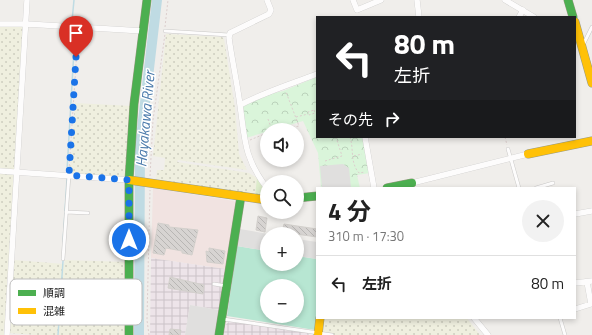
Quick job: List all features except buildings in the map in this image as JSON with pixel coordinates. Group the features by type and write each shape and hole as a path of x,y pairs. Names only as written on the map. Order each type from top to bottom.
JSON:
{"street":[{"path":"11,279 27,24 27,0"},
{"path":"130,279 134,104 147,0"},
{"path":"260,177 249,159 244,140 229,35 269,14 271,10 267,0"},
{"path":"353,0 357,10 381,0"},
{"path":"417,0 419,16"},
{"path":"506,0 532,16"},
{"path":"568,0 574,16"},
{"path":"520,16 523,10"},
{"path":"0,24 27,24 143,31"},
{"path":"576,27 579,42 592,83"},
{"path":"240,105 259,95 284,88 316,74"},
{"path":"365,138 374,187"},
{"path":"392,187 528,154 592,141"},
{"path":"0,171 131,180 260,199"},
{"path":"219,335 241,196"},
{"path":"304,197 316,196"},
{"path":"576,214 592,211"},
{"path":"576,284 589,281 591,304 576,309"},
{"path":"7,335 10,291"},
{"path":"318,334 320,319"},
{"path":"475,319 488,335"},
{"path":"129,325 129,335"}],"lane":[{"path":"579,42 592,27"},
{"path":"165,31 229,35"},
{"path":"508,149 519,187"},
{"path":"63,259 69,175"},
{"path":"539,187 553,183"},
{"path":"66,212 88,213"},
{"path":"214,284 227,286"},
{"path":"222,318 332,335"},
{"path":"560,319 565,335"}],"path":[{"path":"149,335 147,320 149,182 153,120 168,0"},
{"path":"69,175 78,27"},
{"path":"285,91 298,123"},
{"path":"296,117 309,114 308,112 314,110 316,111"},
{"path":"268,119 269,123"},
{"path":"244,140 248,141 260,136"},
{"path":"325,161 342,156 336,138"},
{"path":"350,138 353,162 359,174 369,172"},
{"path":"505,138 508,149"},
{"path":"353,156 365,153"}],"shaded area":[{"path":"343,164 349,168 351,187 322,187 320,166"},
{"path":"153,188 234,201 236,204 225,269 151,258"},
{"path":"240,229 260,233 260,250 237,246"},
{"path":"304,240 316,242 316,259 304,257"},
{"path":"151,258 225,269 219,310 190,305 185,335 150,335"},
{"path":"190,305 219,310 215,335 185,335"},
{"path":"230,321 308,333 309,335 222,335 224,326"}],"green space":[{"path":"0,27 24,27 4,335 0,335"},
{"path":"166,34 222,37 224,39 235,108 239,154 247,170 178,160 177,162 249,173 257,178 255,195 156,179 157,170 164,170 165,158 153,156"},
{"path":"316,77 316,138 363,138 370,173 357,175 360,187 321,187 318,153 303,121 296,123 260,123 260,134 246,138 243,107 261,96 283,91"},
{"path":"75,103 132,106 127,175 125,177 70,173"},
{"path":"257,178 260,182 260,196 255,195"},
{"path":"237,246 260,250 260,271 304,271 304,257 316,259 316,319 315,330 271,323 304,323 304,279 260,279 260,321 227,316"},
{"path":"14,260 64,264 65,260 126,262 126,279 13,279"},
{"path":"10,318 10,325 126,325 126,335 36,335 9,333"},
{"path":"323,319 468,319 480,335 320,335"}],"waterway":[{"path":"72,21 74,0"},
{"name":"Hayakawa River","path":"139,279 140,146 157,0"},
{"path":"67,171 75,32"},
{"path":"63,242 67,179"},
{"path":"62,258 62,279"},
{"path":"58,335 59,325"},
{"name":"Hayakawa River","path":"139,325 139,335"}],"traffic: fast":[{"path":"129,279 129,180 134,104 147,0"},
{"path":"568,0 573,16"},
{"path":"392,187 412,183"},
{"path":"219,335 241,196"},
{"path":"304,197 316,196"},
{"path":"129,325 129,335"}],"traffic: slow":[{"path":"576,26 592,83"},
{"path":"528,154 592,141"},
{"path":"129,180 260,199"},
{"path":"318,335 320,319"}],"route":[{"path":"76,57 69,175 129,180 129,240"}]}
